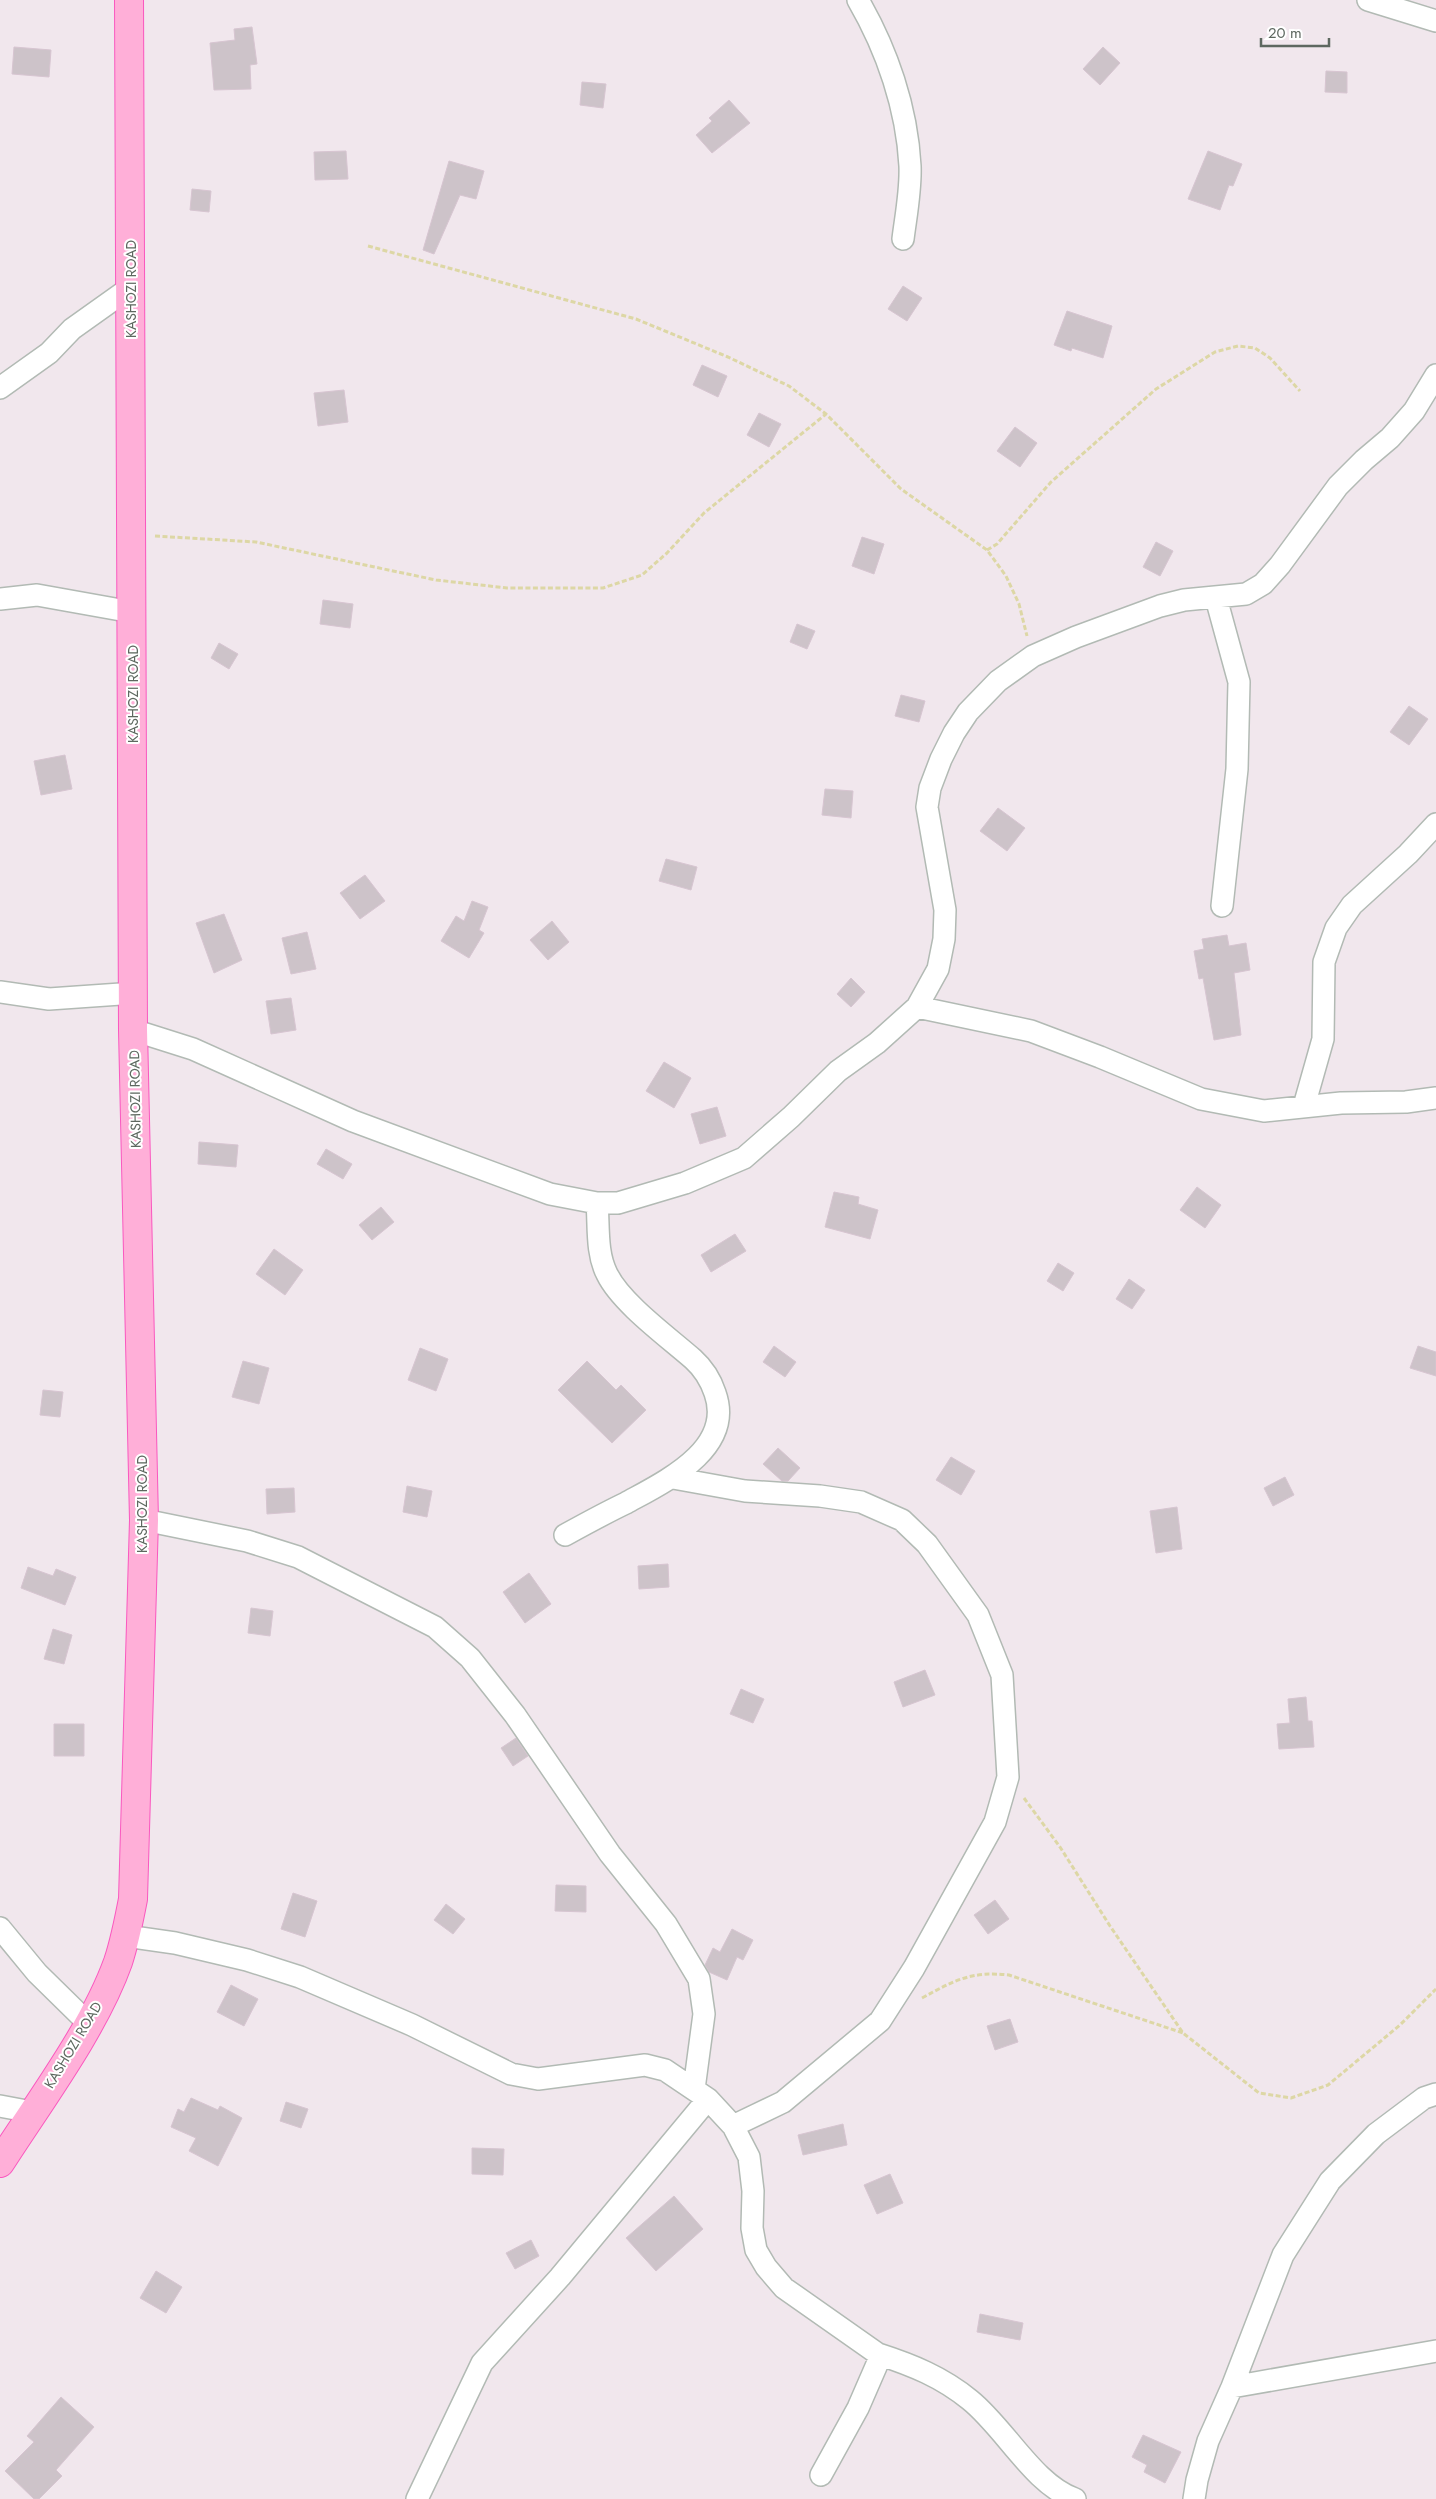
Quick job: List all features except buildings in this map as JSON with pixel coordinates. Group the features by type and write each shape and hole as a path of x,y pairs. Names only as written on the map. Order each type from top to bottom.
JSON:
{"main road":[{"name":"KASHOZI ROAD","path":"0,2163 88,2024 117,1963 126,1936 133,1899 144,1520 134,1030 129,0"}],"street":[{"path":"858,0 871,22 887,60 904,114 910,168 903,239"},
{"path":"1368,0 1436,22"},
{"path":"0,388 48,353 72,329 131,287"},
{"path":"134,1030 192,1048 353,1122 550,1194 597,1203 618,1203 686,1183 744,1158 792,1116 838,1071 877,1043 917,1007 938,969 944,939 944,910 928,807 930,788 949,742 968,712 998,681 1033,656 1076,637 1160,606 1184,600 1246,594 1263,584 1280,565 1338,486 1390,438 1414,411 1436,376"},
{"path":"0,599 36,595 132,612"},
{"path":"1216,598 1239,682 1237,769 1222,906"},
{"path":"1304,1106 1323,1040 1324,962 1336,928 1352,905 1408,854 1436,824"},
{"path":"0,992 49,999 135,993"},
{"path":"917,1007 1031,1031 1201,1099 1264,1111 1304,1106 1436,1098"},
{"path":"565,1535 673,1478 698,1456 712,1435 719,1416 717,1400 711,1382 695,1361 624,1296 607,1274 600,1254 597,1203"},
{"path":"673,1478 744,1490 820,1496 861,1502 902,1520 927,1544 978,1615 1002,1674 1008,1777 995,1822 974,1863 914,1968 880,2021 783,2102 733,2126"},
{"path":"144,1520 247,1541 298,1558 436,1627 470,1658 515,1714 610,1854 666,1924 699,1979 704,2014 701,2094 560,2277 482,2363 417,2499"},
{"path":"0,1928 37,1973 88,2024"},
{"path":"126,1936 175,1943 247,1960 300,1977 412,2025 511,2074 538,2079 645,2065 665,2070 701,2094 733,2126 749,2157 753,2191 753,2235 756,2250 766,2267 784,2288 878,2354 937,2376 971,2400 1001,2430 1043,2480 1060,2494 1075,2499"},
{"path":"1194,2499 1208,2440 1232,2387 1283,2255 1330,2181 1376,2134 1424,2098 1436,2094"},
{"path":"0,2106 32,2112"},
{"path":"1232,2387 1436,2351"},
{"path":"821,2475 858,2408 878,2362 878,2354"}],"path":[{"path":"368,246 636,319 728,357 789,386 826,414 901,489 987,550 1006,576 1018,604 1033,656"},
{"path":"987,550 997,544 1051,482 1156,390 1215,352 1238,346 1255,348 1270,358 1300,391"},
{"path":"132,534 256,542 436,580 506,588 603,588 642,575 667,553 704,513 826,414"},
{"path":"1008,1777 1060,1847 1110,1926 1183,2033 1259,2093 1291,2098 1328,2085 1400,2025 1436,1989"},
{"path":"920,1999 960,1979 985,1973 1009,1975 1183,2033"}]}
